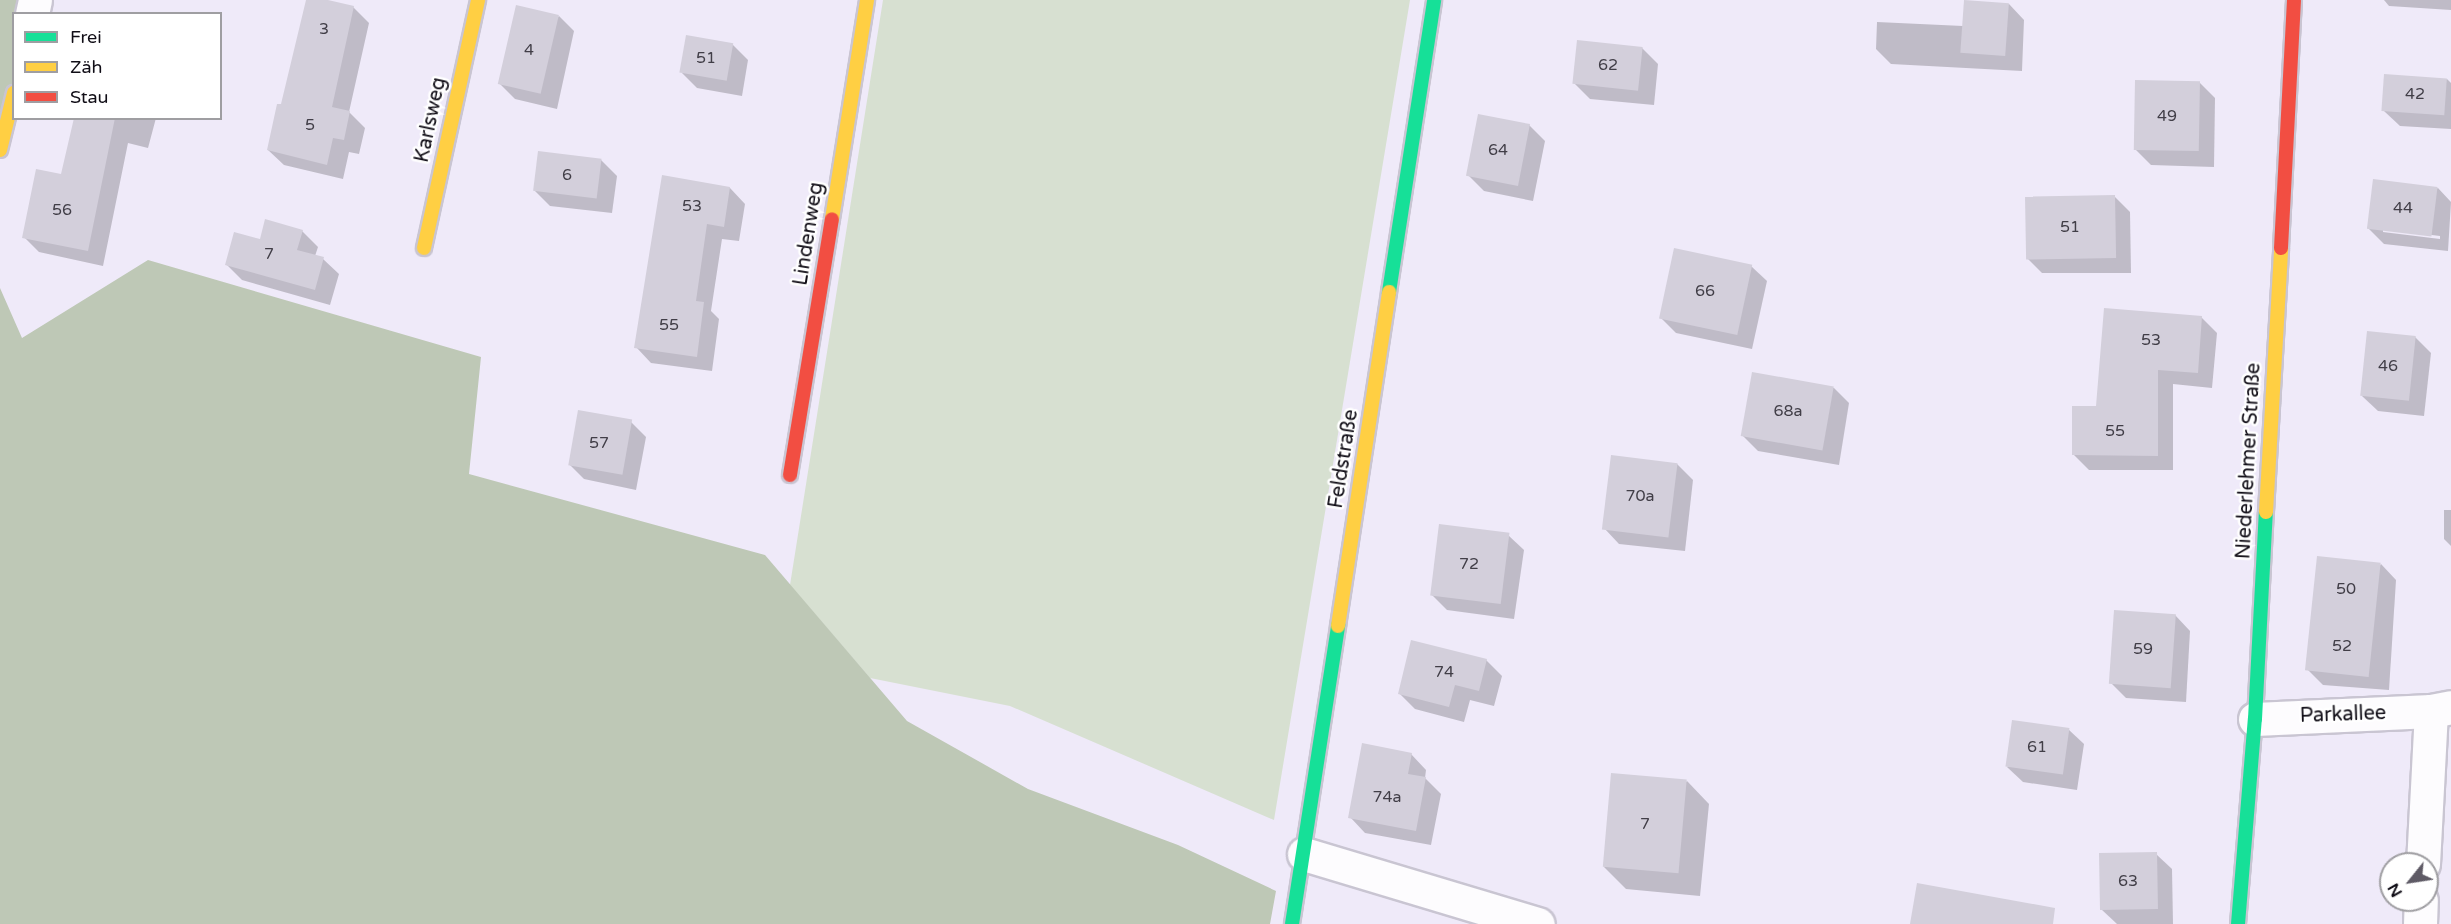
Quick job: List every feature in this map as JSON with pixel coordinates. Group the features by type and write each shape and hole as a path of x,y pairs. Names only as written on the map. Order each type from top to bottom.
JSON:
{"street":[{"name":"Karlsweg","path":"424,248 478,0"},
{"name":"Lindenweg","path":"790,475 867,0"},
{"name":"Feldstraße","path":"1292,924 1434,0"},
{"name":"Niederlehmer Straße","path":"2238,924 2255,719 2294,0"},
{"path":"0,150 12,101"},
{"name":"Parkallee","path":"2255,719 2441,709 2424,852"},
{"path":"1304,854 1538,924"}],"green space":[{"path":"0,0 35,0 32,12 12,12 12,97 0,150"},
{"path":"883,0 1410,0 1274,820 1010,706 870,678 790,585"},
{"path":"148,260 481,357 469,474 765,555 907,721 1028,789 1178,845 1276,891 1270,924 0,924 0,288 22,338"}],"building":[{"path":"306,0 328,0 354,6 332,107 350,111 344,140 333,138 327,165 267,150 277,104 281,104"},
{"path":"1964,0 2009,3 2005,56 1960,53"},
{"path":"516,5 559,15 541,94 498,84"},
{"path":"686,35 733,43 727,81 679,72"},
{"path":"1577,40 1643,47 1638,91 1572,84"},
{"path":"2384,74 2447,78 2444,115 2381,111"},
{"path":"2135,80 2200,81 2199,151 2134,150"},
{"path":"1478,114 1530,124 1518,186 1466,176"},
{"path":"74,120 115,120 88,251 22,238 36,169 61,174"},
{"path":"538,151 602,159 597,199 533,191"},
{"path":"662,175 730,187 724,227 707,224 696,301 704,302 697,357 634,348"},
{"path":"2373,179 2438,187 2431,237 2367,229"},
{"path":"2115,195 2116,258 2026,260 2025,197"},
{"path":"265,219 303,230 297,250 324,257 315,290 225,265 234,232 260,239"},
{"path":"1674,248 1752,265 1737,335 1659,318"},
{"path":"2104,308 2202,316 2198,373 2158,370 2158,456 2072,455 2072,406 2096,406"},
{"path":"2367,331 2416,336 2409,401 2360,396"},
{"path":"1752,372 1834,386 1822,450 1741,436"},
{"path":"578,410 632,420 622,475 568,465"},
{"path":"1611,455 1678,463 1668,538 1602,529"},
{"path":"1439,524 1509,533 1501,604 1430,595"},
{"path":"2317,556 2381,563 2369,677 2305,670"},
{"path":"2114,610 2176,614 2171,688 2109,684"},
{"path":"1411,640 1487,659 1479,691 1455,685 1449,707 1398,694"},
{"path":"2012,720 2069,728 2063,775 2005,767"},
{"path":"1362,743 1412,753 1408,774 1426,777 1416,831 1348,818"},
{"path":"1611,773 1687,780 1679,873 1603,867"},
{"path":"2157,852 2158,909 2100,910 2099,853"},
{"path":"1917,883 2055,908 2053,924 1910,924"}],"traffic: fast":[{"path":"1389,292 1434,0"},
{"path":"2238,924 2255,719 2266,512"},
{"path":"1292,924 1338,626"}],"traffic: slow":[{"path":"424,248 478,0"},
{"path":"832,219 867,0"},
{"path":"0,150 12,101"},
{"path":"2266,512 2281,248"},
{"path":"1338,626 1389,292"}],"traffic: jam":[{"path":"2281,248 2294,0"},
{"path":"790,475 832,219"}]}
